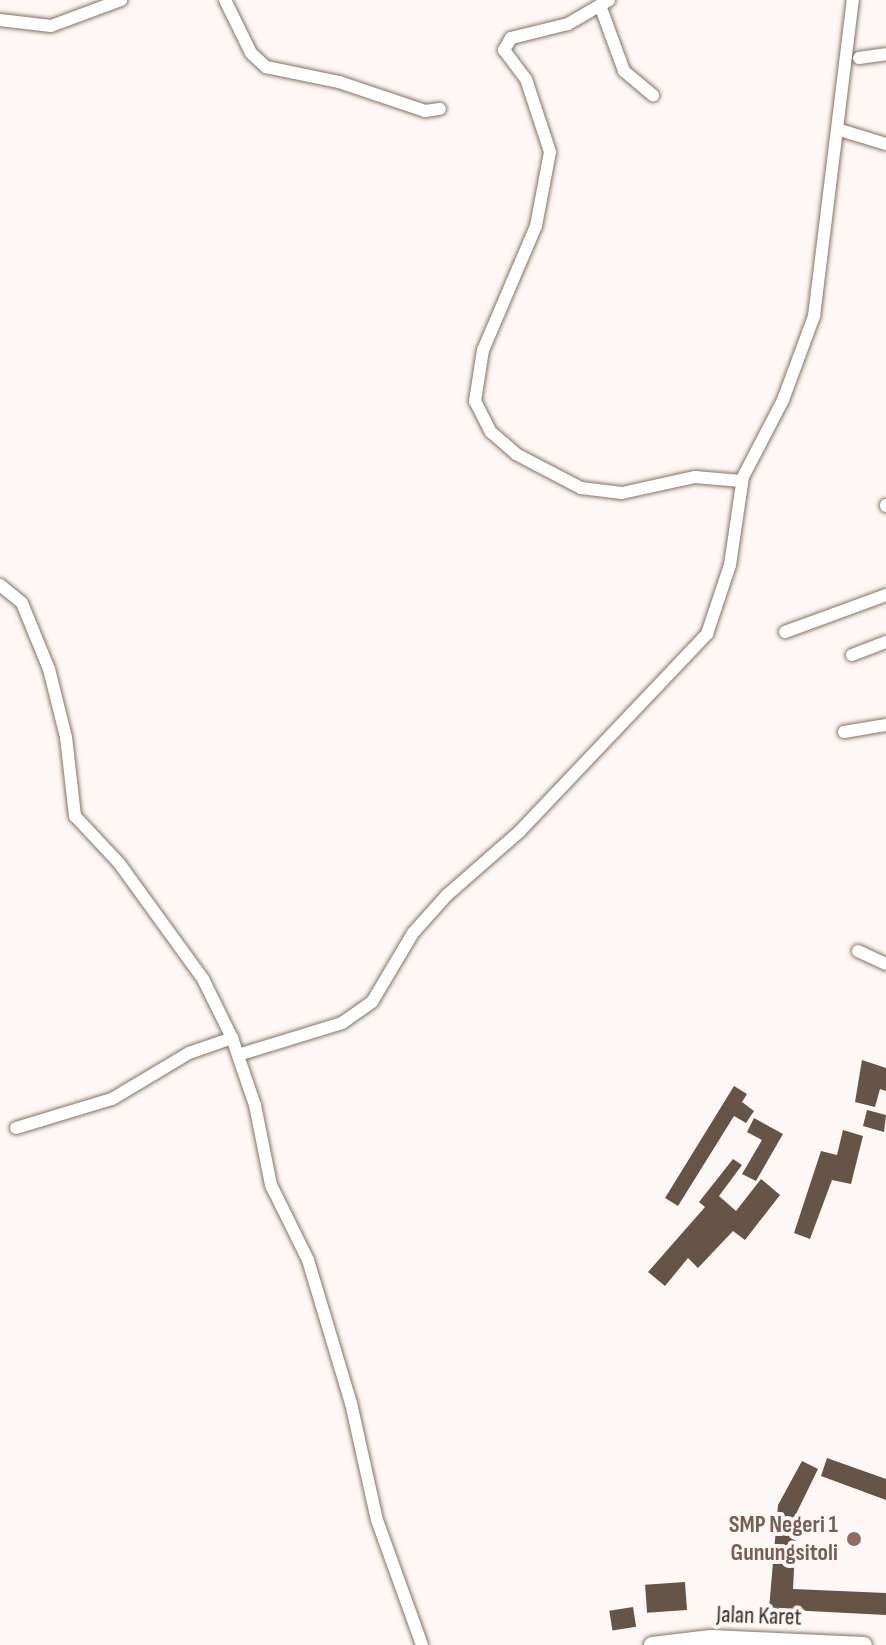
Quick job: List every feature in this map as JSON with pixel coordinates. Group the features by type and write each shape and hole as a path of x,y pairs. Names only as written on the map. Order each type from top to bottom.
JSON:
{"street":[{"path":"0,20 51,26 121,0"},
{"path":"225,0 251,53 266,67 339,82 425,111 440,109"},
{"path":"238,1055 342,1023 372,1002 403,948 447,895 520,831 707,634 730,565 741,481 783,400 814,316 840,130 853,0"},
{"path":"653,95 624,71 605,4 511,38 504,50 526,79 550,152 536,226 483,350 475,401 491,432 516,454 581,488 622,493 695,477 741,481"},
{"path":"859,58 886,54"},
{"path":"840,130 886,144"},
{"path":"0,585 22,603 44,655 66,737 75,816 119,863 203,979 232,1038 271,1185 308,1260 351,1403 377,1520 422,1645"},
{"path":"785,632 886,595"},
{"path":"852,655 886,642"},
{"path":"844,732 886,725"},
{"path":"858,951 886,964"},
{"path":"16,1128 112,1099 189,1053 232,1038"},
{"name":"Jalan Karet","path":"652,1645 711,1638 864,1645"}],"building":[{"path":"862,1060 886,1068 886,1091 880,1089 875,1107 855,1102"},
{"path":"734,1086 747,1094 742,1102 754,1111 746,1123 734,1116 678,1206 665,1198"},
{"path":"867,1110 886,1115 884,1132 863,1126"},
{"path":"754,1118 783,1134 756,1181 742,1174 762,1140 747,1132"},
{"path":"843,1130 863,1136 851,1184 832,1180 810,1239 794,1233 821,1151 837,1155"},
{"path":"733,1159 742,1165 719,1196 736,1211 761,1179 780,1195 745,1240 733,1231 698,1268 688,1258 665,1286 648,1272 705,1207 699,1202"},
{"path":"827,1458 886,1479 886,1500 821,1476"},
{"path":"802,1461 818,1469 797,1512 793,1589 886,1593 886,1615 769,1609 778,1505"},
{"path":"685,1582 687,1610 647,1613 645,1585"},
{"path":"633,1607 636,1627 612,1631 609,1611"}],"place":[{"name":"SMP Negeri 1 Gunungsitoli","path":"854,1539"}]}
